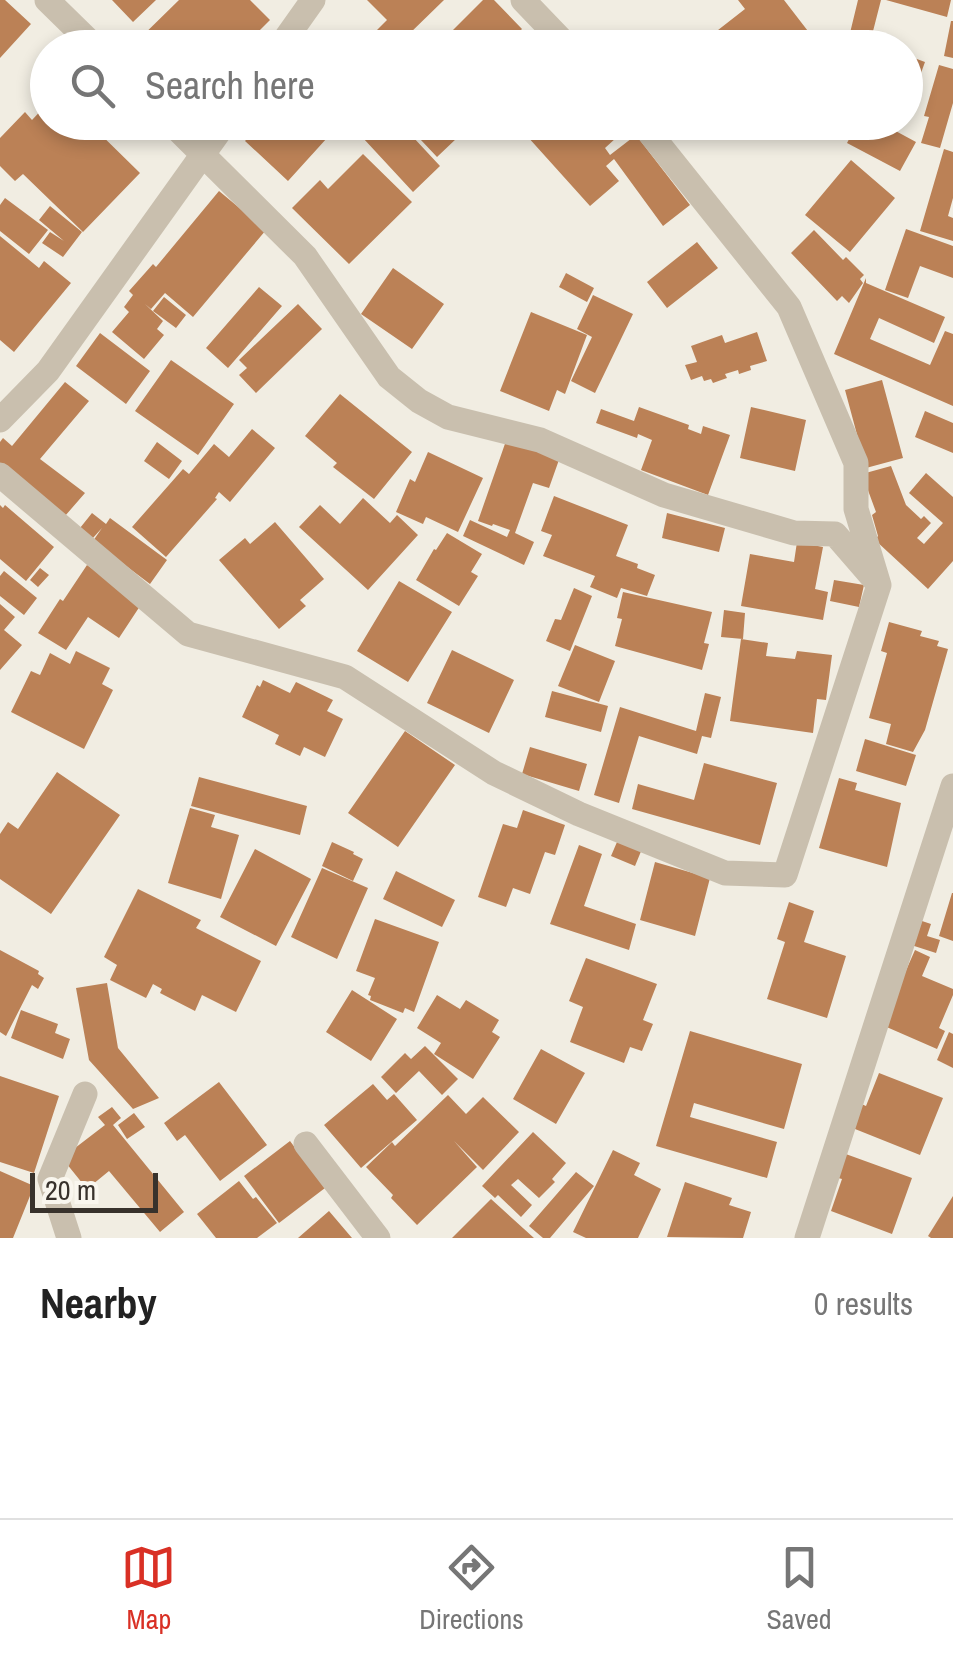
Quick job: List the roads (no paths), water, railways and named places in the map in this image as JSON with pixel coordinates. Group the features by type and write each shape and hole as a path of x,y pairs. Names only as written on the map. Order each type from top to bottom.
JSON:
{"street":[{"path":"47,0 78,30"},
{"path":"291,30 313,0"},
{"path":"523,0 552,30"},
{"path":"187,140 304,256 389,377 420,401 448,417 540,440 664,495 794,532 835,534 880,585"},
{"path":"0,420 48,371 214,140"},
{"path":"0,476 188,634 346,677 494,773 579,814 725,873 785,875 880,585 856,508 856,463 789,307 655,140"},
{"path":"807,1238 953,786"},
{"path":"69,1238 50,1179 85,1094"},
{"path":"306,1144 378,1238"}]}
